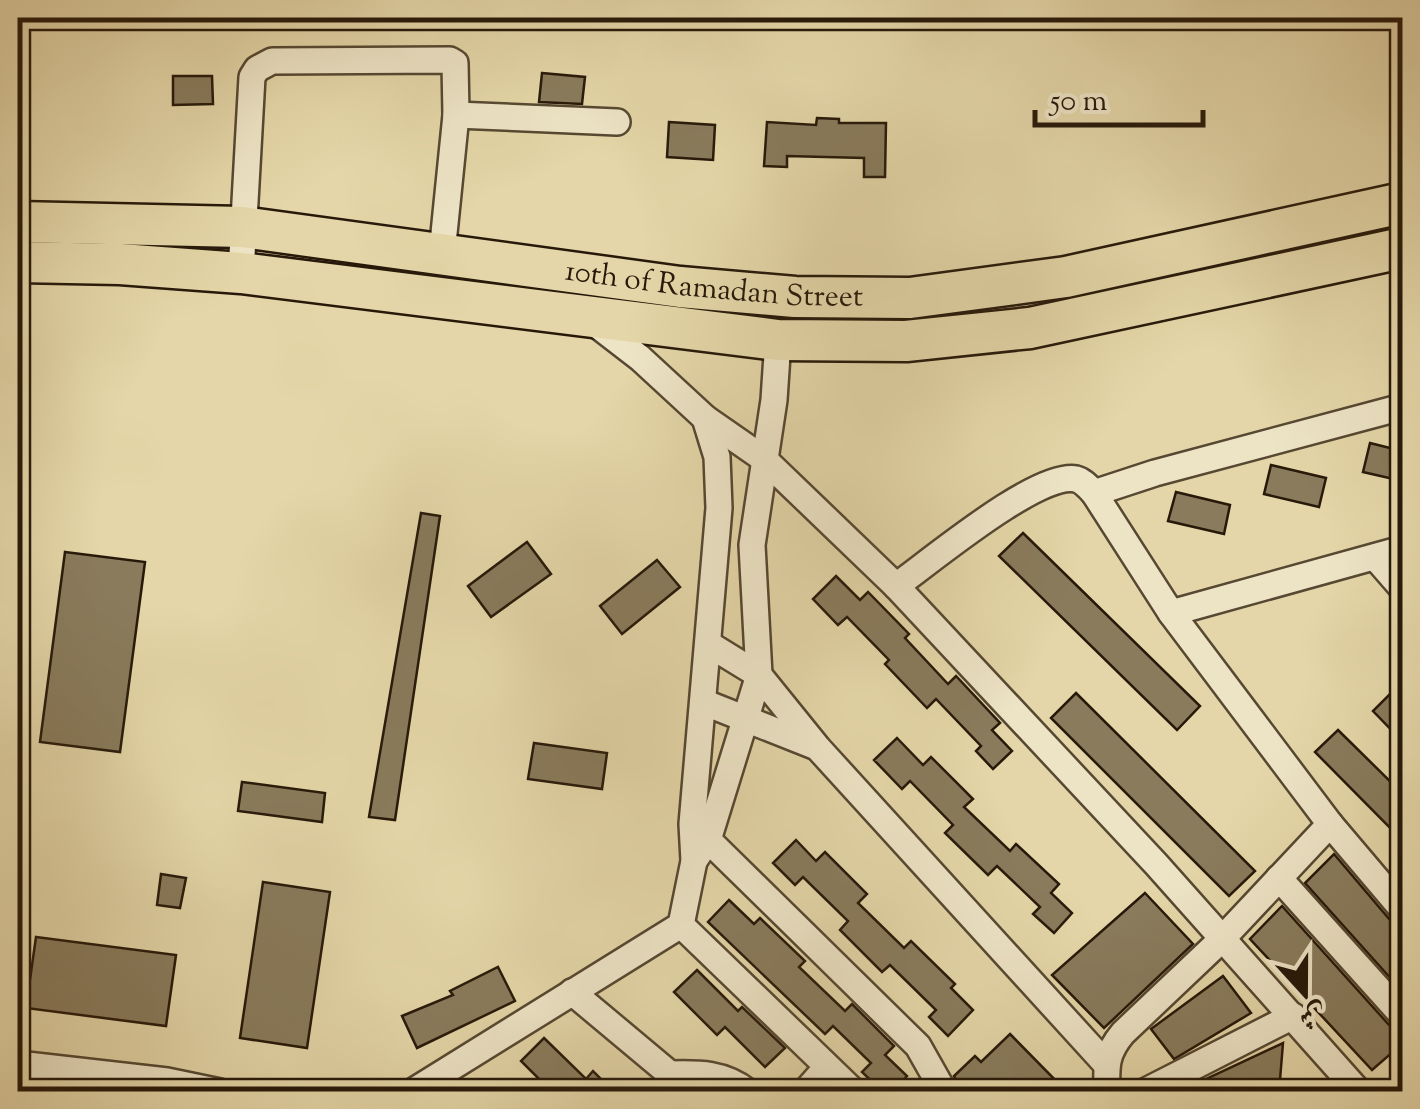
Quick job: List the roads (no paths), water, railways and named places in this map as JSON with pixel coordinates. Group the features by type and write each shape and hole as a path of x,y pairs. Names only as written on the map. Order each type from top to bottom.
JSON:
{"main road":[{"name":"10th of Ramadan Street","path":"18,222 242,227 680,288 795,297 910,298 1066,278 1402,204"},
{"name":"10th of Ramadan Street","path":"18,262 120,264 241,273 778,340 906,341 1030,328 1402,248"}],"street":[{"path":"241,273 252,76 264,63 450,60 456,68 456,115 442,253"},
{"path":"456,115 617,122"},
{"path":"586,316 640,358 705,418 764,459 896,586 1359,1092"},
{"path":"432,1087 572,992 681,925 698,842 760,675 752,544 778,340"},
{"path":"1094,493 1402,407"},
{"path":"705,418 720,481 710,645 702,702 698,842 918,1046 944,1092"},
{"path":"896,586 1033,488 1074,479 1082,482 1094,493 1171,614 1330,824 1402,909"},
{"path":"1171,614 1402,549"},
{"path":"1375,557 1402,588"},
{"path":"710,645 760,675 818,748 1106,1064"},
{"path":"702,702 818,748"},
{"path":"1107,1092 1110,1048 1330,824"},
{"path":"1279,878 1402,1015"},
{"path":"681,925 854,1092"},
{"path":"572,992 668,1083 704,1073 737,1083 748,1092"},
{"path":"1144,1092 1293,1016"},
{"path":"24,1065 42,1092"},
{"path":"24,1065 167,1081 220,1092"},
{"path":"805,1092 828,1067"}]}
